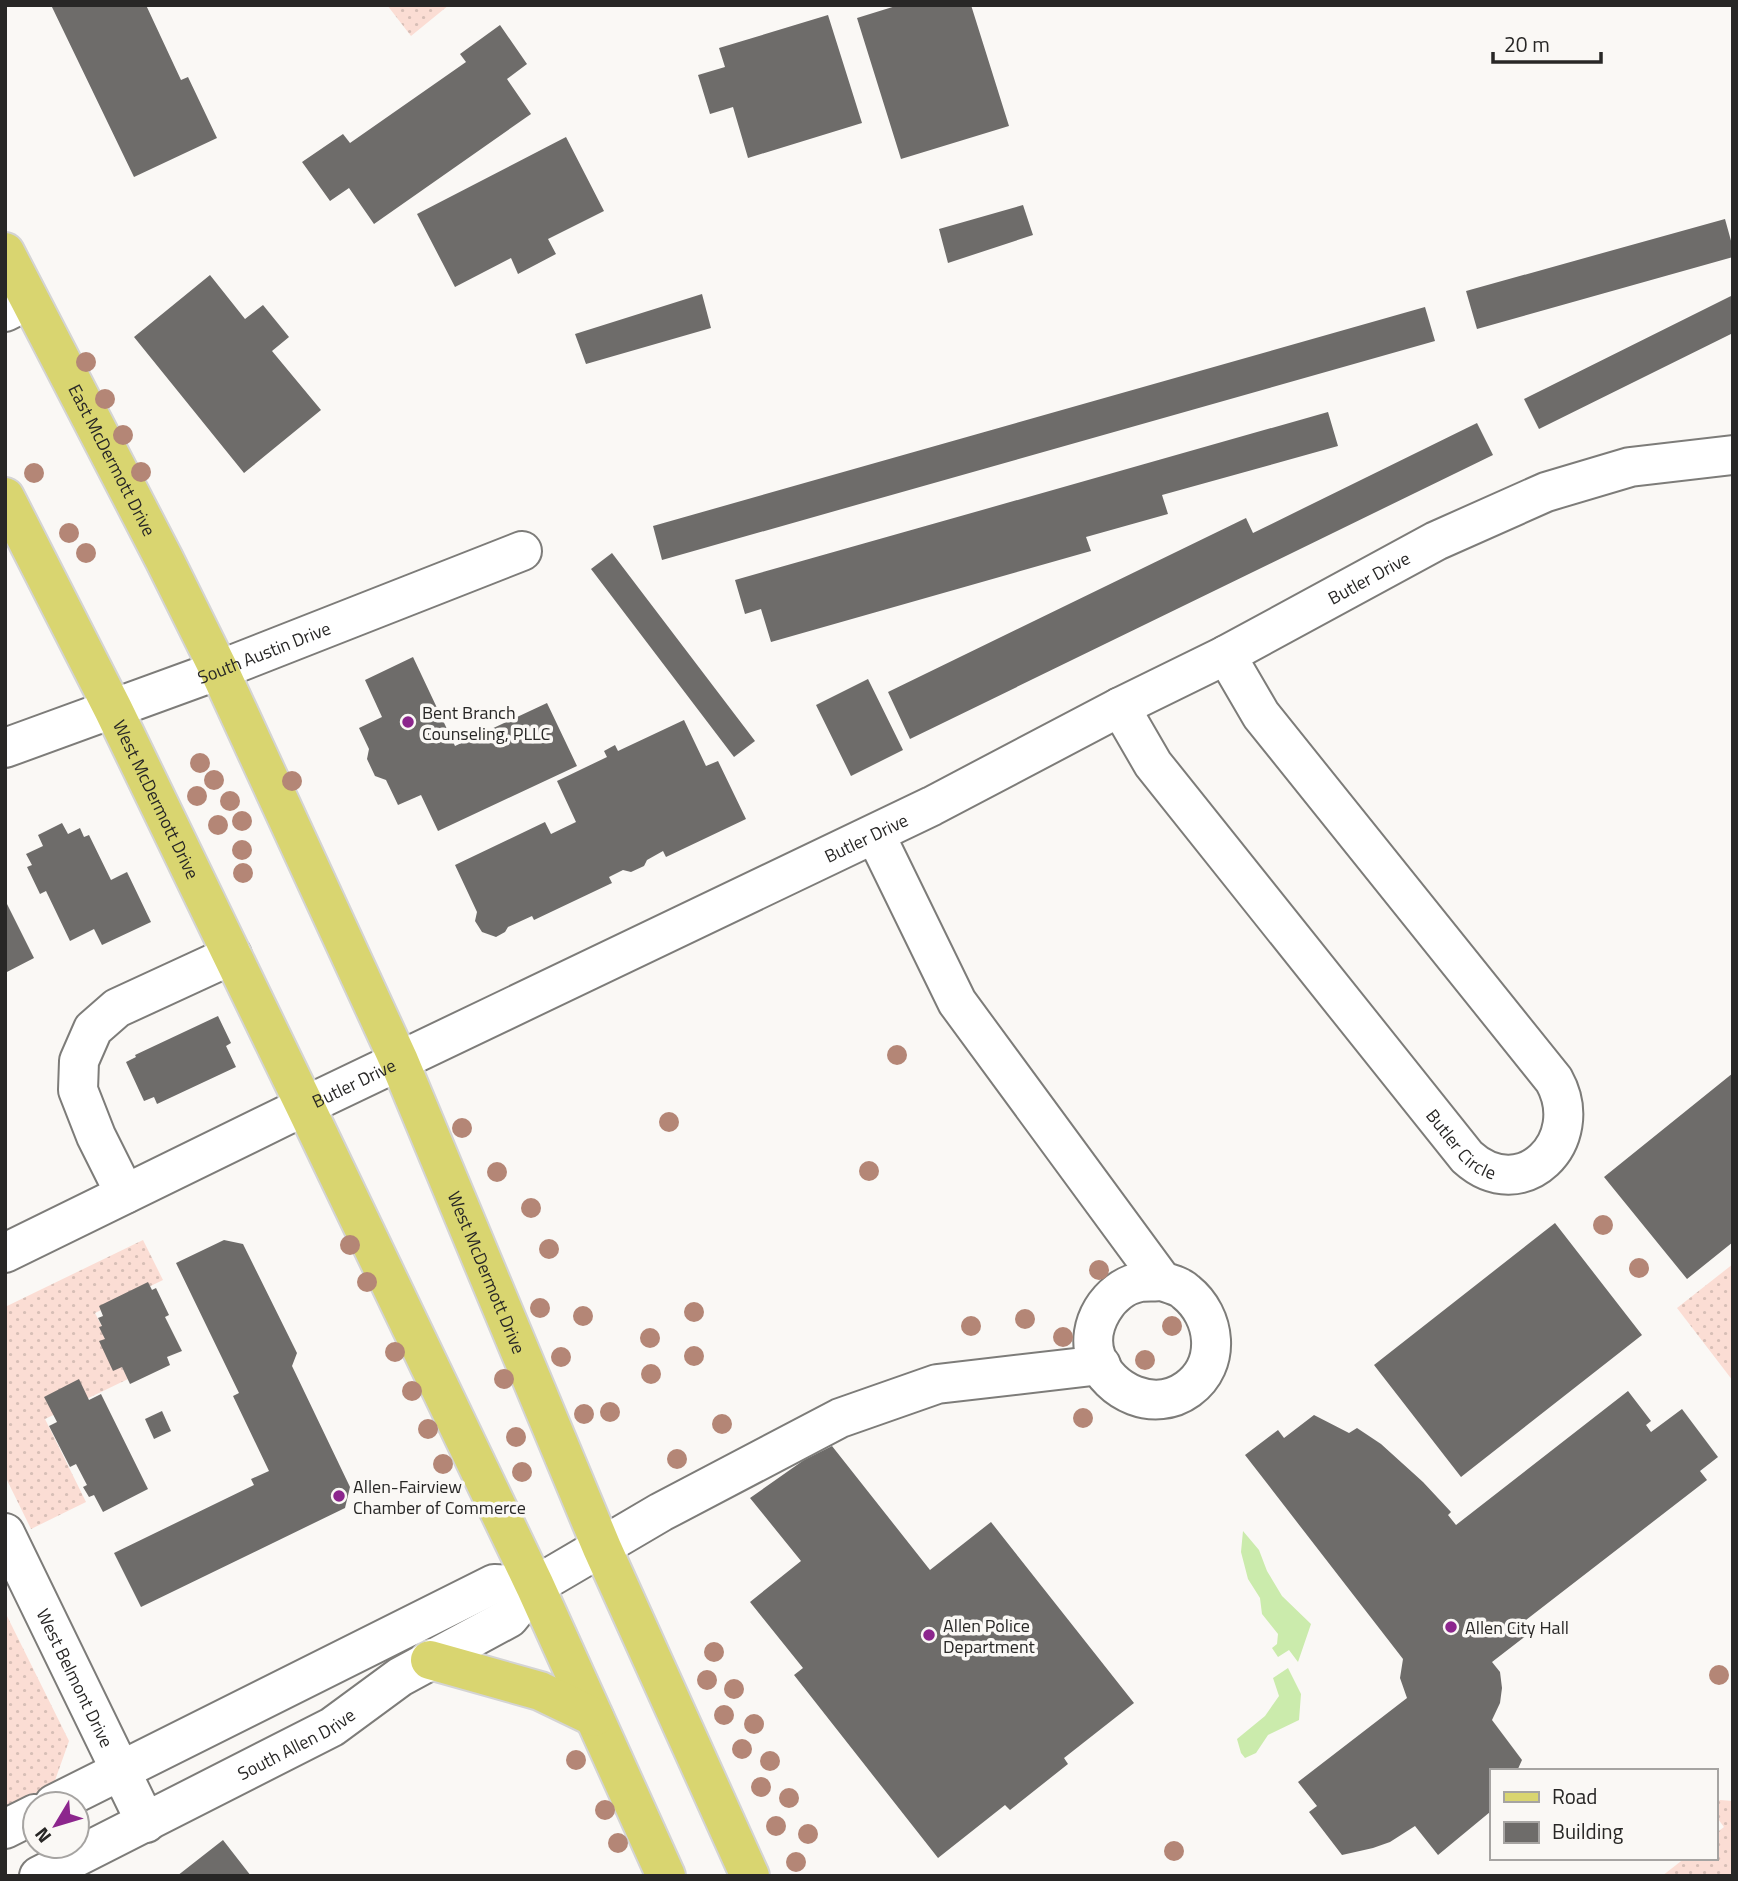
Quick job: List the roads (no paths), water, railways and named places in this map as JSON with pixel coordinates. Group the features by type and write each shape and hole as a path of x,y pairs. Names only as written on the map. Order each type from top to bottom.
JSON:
{"main road":[{"name":"East McDermott Drive","path":"5,252 17,306 164,559 219,670"},
{"path":"5,497 113,709"},
{"name":"West McDermott Drive","path":"219,670 399,1061 603,1548 750,1876"},
{"name":"West McDermott Drive","path":"113,709 535,1586 666,1876"},
{"path":"430,1660 540,1691 594,1717"}],"street":[{"name":"Butler Drive","path":"5,1253 305,1106 932,806 1120,707 1226,655 1436,541 1546,492 1630,467 1733,455"},
{"name":"South Austin Drive","path":"5,748 219,670 522,551"},
{"name":"Butler Circle","path":"1120,707 1153,764 1467,1157 1477,1167 1496,1175 1515,1175 1534,1167 1555,1146 1564,1121 1565,1107 1553,1080 1261,715 1226,655"},
{"path":"874,834 957,1002 1162,1281"},
{"path":"125,1194 96,1136 78,1090 79,1061 93,1029 117,1008 232,955"},
{"path":"1162,1281 1184,1289 1201,1305 1210,1326 1212,1349 1204,1371 1188,1388 1167,1398 1144,1399 1122,1391 1105,1375 1095,1354 1094,1331 1102,1310 1118,1292 1139,1283 1162,1281"},
{"name":"South Allen Drive","path":"39,1876 332,1727 400,1677 509,1618 535,1586 661,1512 840,1418 937,1384 1101,1365"},
{"name":"West Belmont Drive","path":"8,1543 146,1823"},
{"path":"82,1790 494,1584 535,1586"},
{"path":"5,1829 21,1821"}],"place":[{"name":"Bent Branch Counseling, PLLC","path":"408,722"},
{"name":"Allen-Fairview Chamber of Commerce","path":"339,1496"},
{"name":"Allen City Hall","path":"1451,1627"},
{"name":"Allen Police Department","path":"929,1635"}]}
